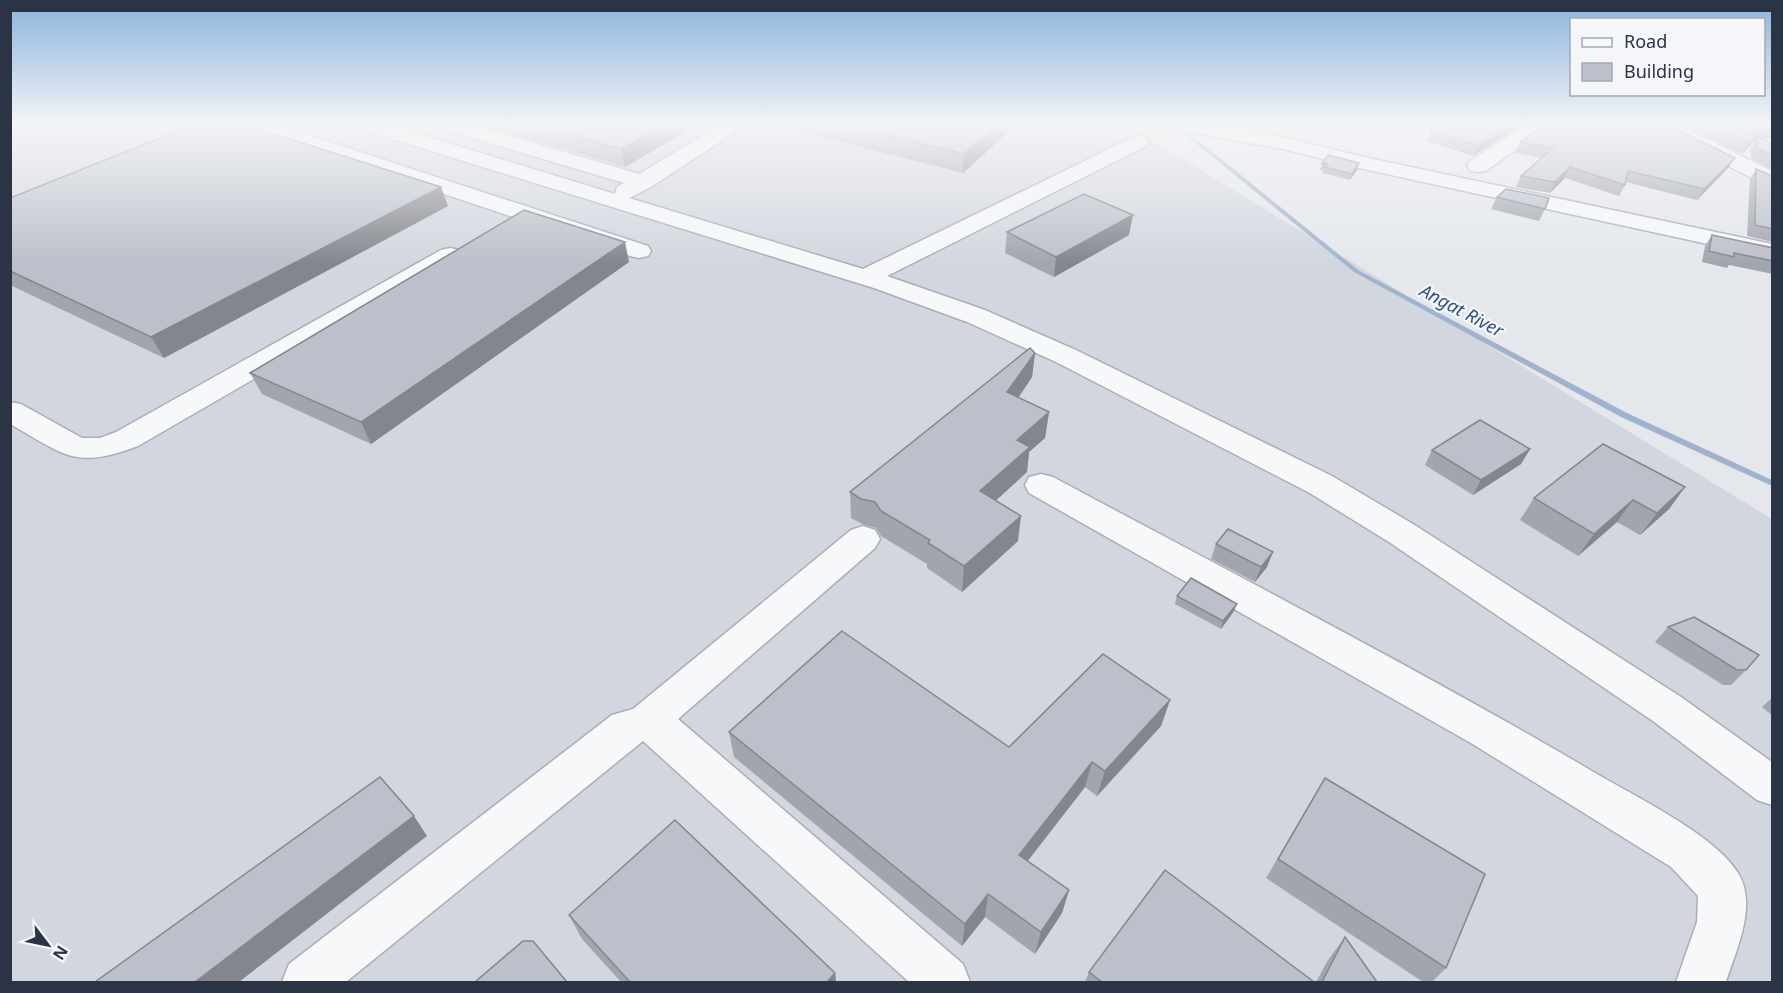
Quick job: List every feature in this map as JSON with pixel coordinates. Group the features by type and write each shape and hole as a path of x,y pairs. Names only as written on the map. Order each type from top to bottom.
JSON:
{"street":[{"path":"395,171 639,251"},
{"path":"518,171 866,277 976,316 1066,356 1320,484 1401,533 1667,709 1773,786"},
{"path":"607,171 643,182"},
{"path":"611,200 660,171"},
{"path":"866,277 941,237 1084,171"},
{"path":"1402,171 1773,251"},
{"path":"1757,171 1773,179"},
{"path":"10,411 77,448 103,448 127,439 522,214"},
{"path":"1041,485 1486,730 1687,852 1721,888 1720,922 1701,982"},
{"path":"307,982 627,728 645,723 863,539"},
{"path":"645,723 662,731 945,982"}],"shaded area":[{"path":"10,171 1203,171 1772,519 1772,982 11,982"}],"building":[{"path":"77,171 392,171 441,187 151,337 10,271 10,198"},
{"path":"1526,171 1566,171 1555,182 1521,176"},
{"path":"1583,171 1628,171 1625,185"},
{"path":"1629,171 1722,171 1704,189"},
{"path":"1756,171 1762,171 1773,176 1773,229 1755,225"},
{"path":"1506,189 1549,198 1545,209 1497,197"},
{"path":"1084,194 1133,215 1056,257 1007,232"},
{"path":"524,210 625,242 361,422 250,373"},
{"path":"1712,235 1773,248 1773,261 1734,253 1734,257 1709,251"},
{"path":"1030,348 1035,353 1007,392 1049,412 1017,440 1030,447 980,491 1021,516 964,566 928,543 930,540 881,511 875,502 861,499 850,492"},
{"path":"1480,420 1530,449 1481,480 1432,450"},
{"path":"1603,444 1685,487 1657,513 1633,500 1594,534 1534,498"},
{"path":"1228,529 1273,552 1261,567 1216,544"},
{"path":"1191,578 1237,604 1223,621 1177,596"},
{"path":"1694,617 1759,655 1746,670 1737,670 1668,627"},
{"path":"842,631 1009,747 1103,654 1170,700 1105,771 1092,762 1019,855 1069,890 1041,932 988,894 965,924 729,732"},
{"path":"380,777 414,816 195,982 95,982"},
{"path":"1325,778 1485,874 1446,968 1278,859"},
{"path":"675,820 835,973 827,982 630,982 569,915"},
{"path":"1165,870 1314,982 1102,982 1089,972"},
{"path":"1345,937 1377,982 1322,982"},
{"path":"523,941 533,941 567,982 475,982"}],"waterway":[{"name":"Angat River","path":"1233,171 1356,271 1624,415 1772,483"}]}
